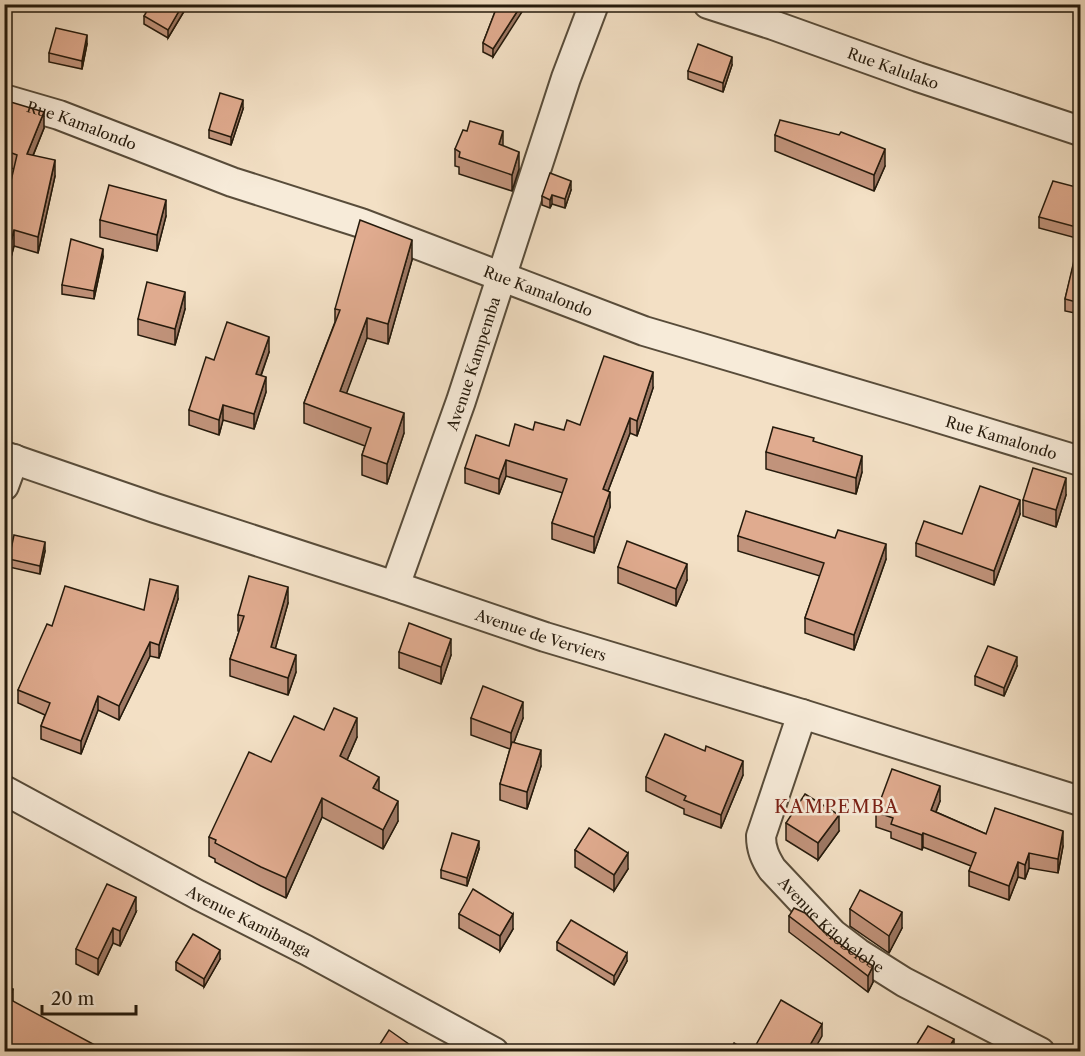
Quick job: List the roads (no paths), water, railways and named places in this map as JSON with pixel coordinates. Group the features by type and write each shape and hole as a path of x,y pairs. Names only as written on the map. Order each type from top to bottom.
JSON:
{"street":[{"name":"Avenue Kampemba","path":"395,586 461,401 566,78 594,4"},
{"name":"Rue Kalulako","path":"708,4 1080,131"},
{"name":"Rue Kamalondo","path":"4,99 59,115 232,182 361,223 644,331 1080,461"},
{"name":"Avenue de Verviers","path":"9,458 545,638 802,714 1080,801"},
{"path":"4,486 9,458"},
{"name":"Avenue Kilobelobe","path":"802,714 761,836 761,848 772,869 833,934 858,953 904,982 1040,1052"},
{"name":"Avenue Kamibanga","path":"4,790 198,896 306,950 494,1052"}],"district":[{"name":"KAMPEMBA","path":"837,807"}]}
